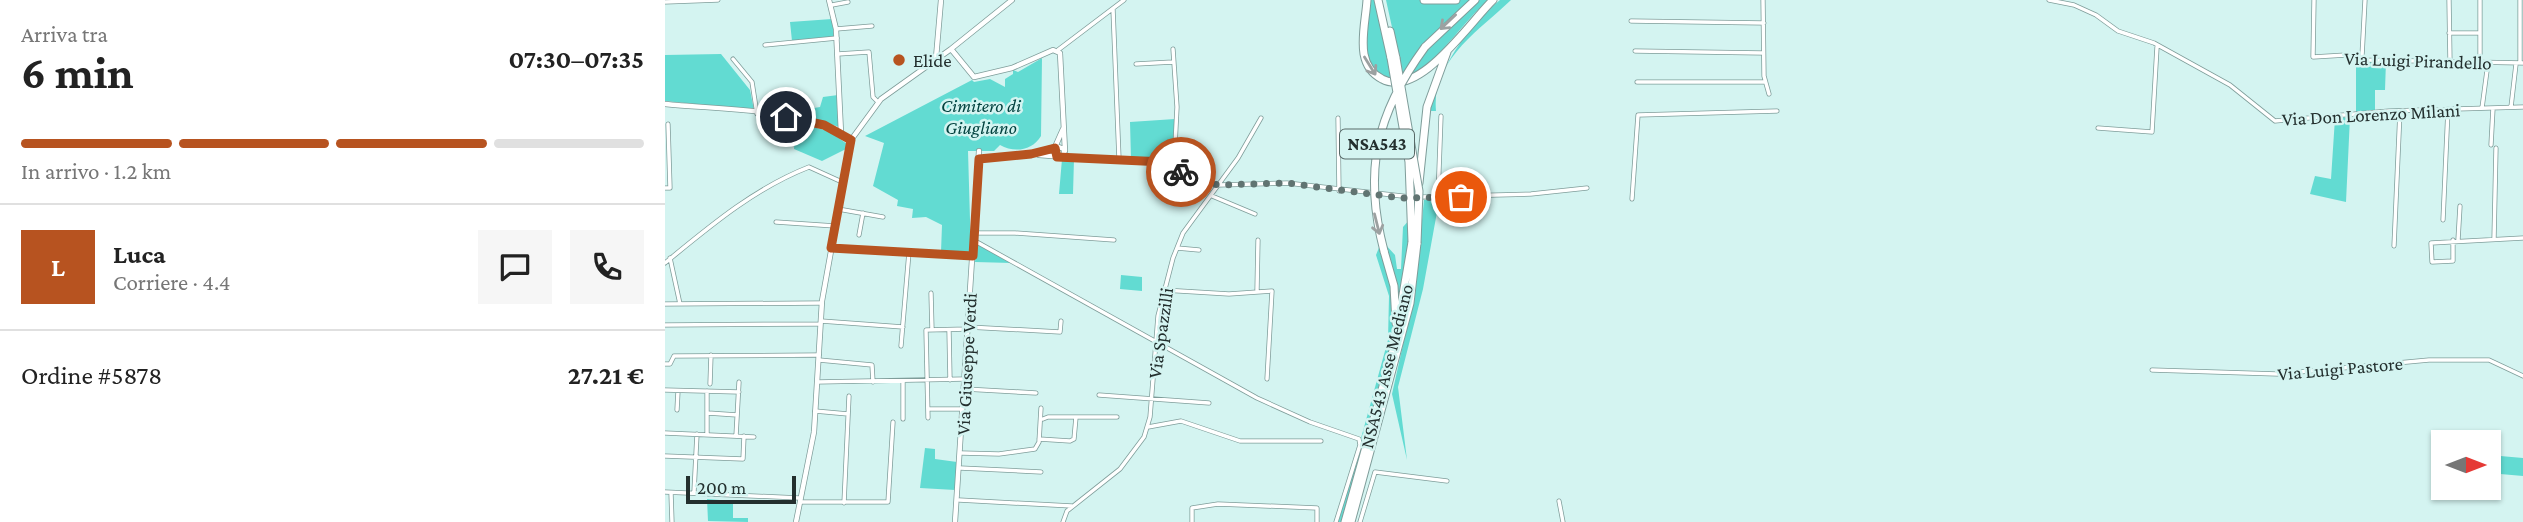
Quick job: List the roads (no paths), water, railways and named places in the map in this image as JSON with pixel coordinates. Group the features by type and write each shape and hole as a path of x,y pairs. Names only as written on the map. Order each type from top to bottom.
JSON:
{"highway":[{"path":"1367,0 1364,56 1367,65 1385,81 1397,83 1420,76 1493,0"},
{"name":"NSA543 Asse Mediano","path":"1348,522 1386,398 1410,303 1419,191 1380,0"},
{"path":"1425,0 1456,0"},
{"name":"NSA543","path":"1394,347 1396,299 1375,217 1372,178 1376,147 1387,112 1425,47 1454,16 1475,0"},
{"name":"NSA543","path":"1419,191 1427,107 1449,48"},
{"name":"NSA543 Asse Mediano","path":"1348,522 1394,347 1415,243 1409,162 1393,58"}],"street":[{"path":"665,2 719,0"},
{"path":"936,59 941,0"},
{"path":"796,522 814,432 822,303 851,140 878,102 1012,0"},
{"path":"951,49 974,77 1012,68 1058,50 1124,0"},
{"path":"1763,0 1763,53 1765,82 1769,94"},
{"name":"Via Don Lorenzo Milani","path":"2049,0 2085,10 2118,31 2149,40 2157,47 2230,85 2275,121 2400,111 2523,107"},
{"name":"Via Luigi Pirandello","path":"2314,0 2313,57 2361,56 2367,60 2520,63"},
{"path":"2361,56 2365,0"},
{"path":"2449,0 2450,62"},
{"path":"2480,0 2480,63"},
{"path":"2511,107 2520,63 2520,0"},
{"path":"841,133 837,38 831,3 848,2"},
{"path":"1113,9 1119,159"},
{"path":"1631,21 1763,23"},
{"path":"836,29 872,26"},
{"path":"2449,33 2480,33"},
{"path":"765,45 837,38"},
{"path":"2098,128 2153,132 2157,47"},
{"path":"1173,49 1177,107 1174,167"},
{"path":"1058,50 1062,57 1064,154"},
{"path":"1635,51 1763,53"},
{"path":"838,54 869,52 873,97 878,102"},
{"path":"733,59 752,82 757,114"},
{"path":"1136,64 1173,62"},
{"path":"2482,108 2488,63"},
{"path":"1637,82 1765,82"},
{"path":"665,104 811,122 841,133 851,140"},
{"path":"2491,145 2493,108"},
{"path":"2443,220 2448,109"},
{"path":"1632,199 1639,115 1777,111"},
{"path":"2394,247 2400,111"},
{"path":"1438,197 1441,116"},
{"path":"1338,117 1339,191"},
{"name":"Via Spazzilli","path":"1063,522 1074,506 1120,469 1144,437 1163,290 1177,248 1183,233 1212,196 1261,118"},
{"path":"665,188 670,188 668,124"},
{"path":"1057,157 1055,147 1064,125"},
{"path":"1055,147 1064,154"},
{"path":"979,159 1031,154 1055,147"},
{"path":"2494,239 2496,148"},
{"name":"Via Giuseppe Verdi","path":"955,522 979,151"},
{"path":"1031,154 1164,162 1190,178 1219,185 1287,183 1401,198 1587,188"},
{"path":"665,262 760,189 779,179 809,167 842,182"},
{"path":"1212,196 1255,214"},
{"path":"2458,240 2460,205"},
{"path":"838,209 883,217"},
{"path":"859,235 863,213"},
{"path":"776,222 835,226"},
{"path":"975,233 1114,240"},
{"path":"2453,240 2453,261 2432,262 2431,243 2453,240 2523,239"},
{"path":"1257,291 1258,240"},
{"path":"975,241 1155,342 1293,415 1359,439 1360,445 1336,522"},
{"path":"831,248 973,256"},
{"path":"1177,248 1199,250"},
{"path":"901,346 909,252"},
{"path":"670,258 680,304"},
{"path":"1163,290 1229,294 1272,291 1267,379"},
{"path":"931,293 932,330"},
{"path":"665,304 822,303"},
{"path":"928,418 926,330 968,328 1060,332 1061,321"},
{"path":"665,325 821,322 902,327"},
{"path":"949,330 950,380"},
{"path":"711,384 712,355"},
{"path":"665,364 670,364 674,356 819,358 872,365 875,368 873,382"},
{"name":"Via Luigi Pastore","path":"2152,370 2277,374 2429,359 2489,360 2523,376"},
{"path":"817,382 966,379"},
{"path":"902,419 903,381"},
{"path":"736,436 739,382"},
{"path":"965,389 1036,393"},
{"path":"665,390 739,392"},
{"path":"677,410 678,391"},
{"path":"707,391 707,434"},
{"name":"Via Spazzilli","path":"1099,395 1151,399"},
{"path":"843,503 849,396"},
{"path":"1151,399 1209,403"},
{"path":"1041,408 1039,439 1070,442 1074,439 1076,417"},
{"path":"928,409 964,409"},
{"path":"815,411 849,414"},
{"path":"708,413 737,415"},
{"path":"1042,420 1048,417 1117,417"},
{"path":"1146,428 1152,424 1181,421 1240,441 1321,441"},
{"path":"665,492 843,503 888,502 893,422"},
{"path":"665,433 754,437"},
{"path":"694,492 697,434"},
{"path":"665,456 743,459 744,436"},
{"name":"Via Giuseppe Verdi","path":"961,453 999,454 1035,449 1039,439"},
{"path":"960,468 1041,472"},
{"path":"1360,522 1374,472 1447,481"},
{"path":"671,493 672,522"},
{"path":"958,500 1074,506"},
{"path":"1559,500 1563,522"},
{"path":"1192,522 1192,508 1218,504 1317,508 1317,522"}],"place":[{"name":"Elide","path":"899,60"}],"park label":[{"name":"Cimitero di Giugliano","path":"981,116"}]}
